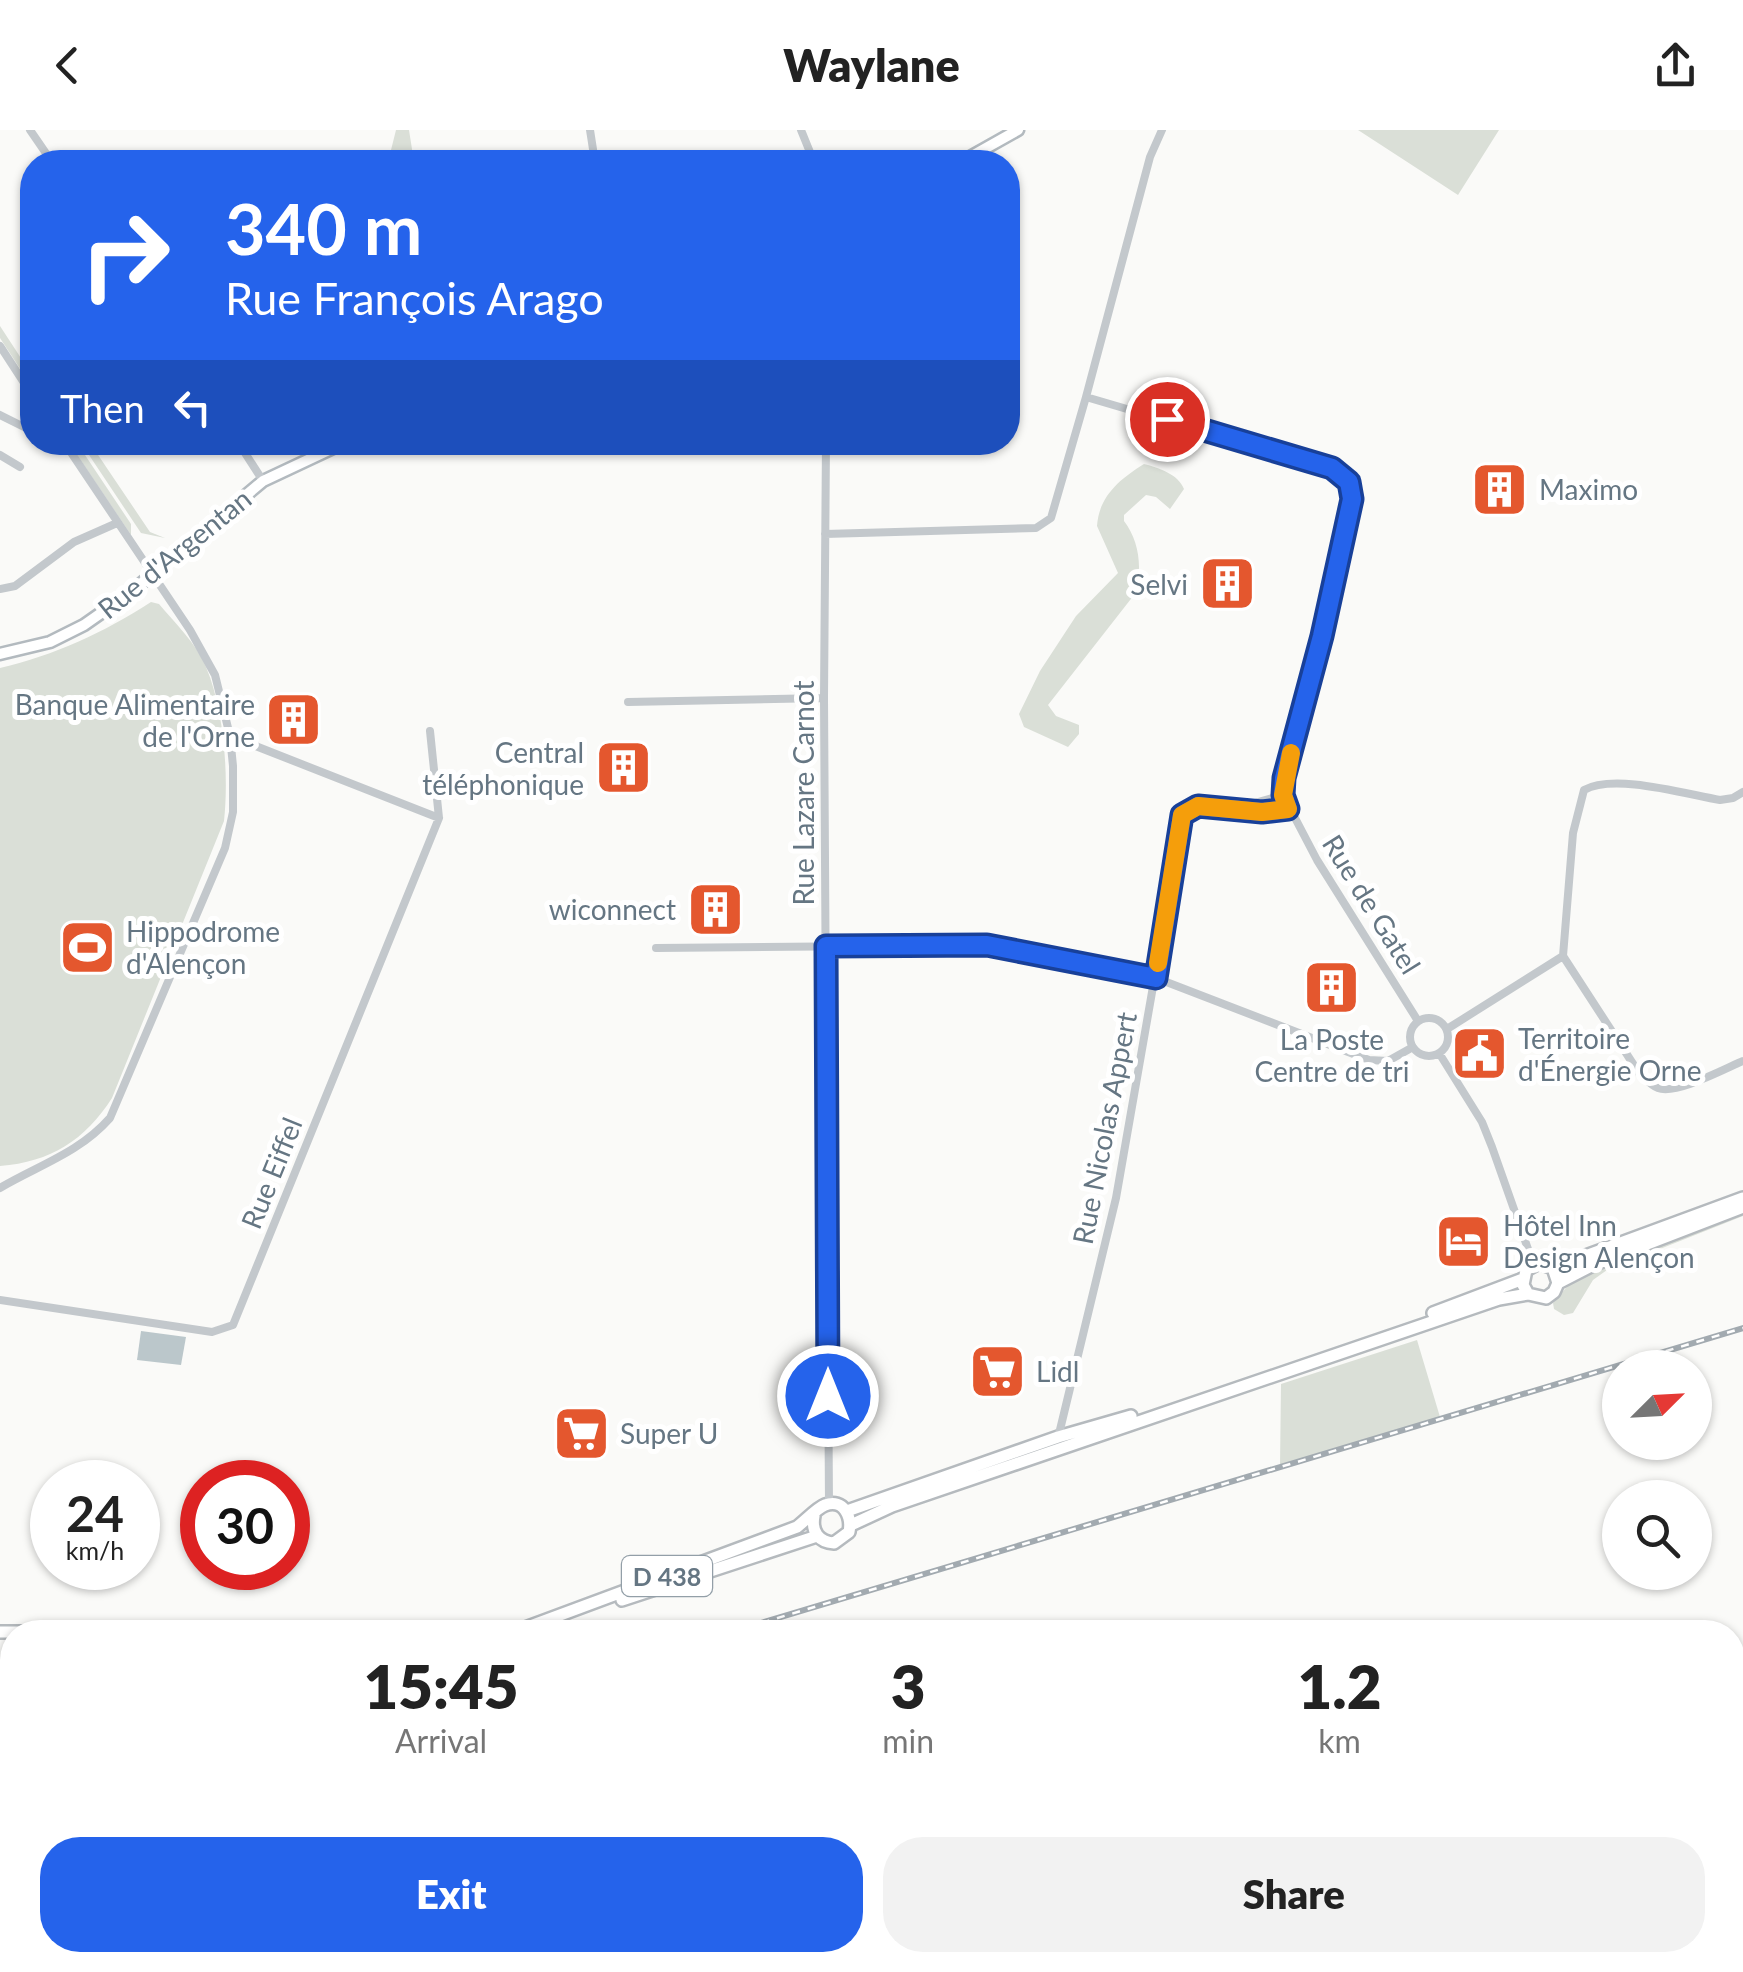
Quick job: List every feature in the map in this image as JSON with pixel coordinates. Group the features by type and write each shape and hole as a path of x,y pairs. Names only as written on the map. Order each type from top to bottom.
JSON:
{"main road":[{"path":"982,150 1018,130"},
{"name":"Rue d'Argentan","path":"0,654 50,642 84,625 152,575 263,482 319,455"},
{"path":"1142,1416 1524,1275 1534,1264 1548,1266 1743,1198"},
{"path":"847,1511 851,1525 846,1537 834,1542 817,1536 814,1516 829,1504 847,1511 1499,1299 1528,1294 1546,1298 1558,1283 1595,1264 1743,1207"},
{"path":"1548,1266 1558,1283"},
{"path":"1524,1275 1528,1294"},
{"path":"851,1525 1059,1442"},
{"name":"D 438","path":"547,1620 796,1527 814,1516"},
{"name":"D 438","path":"552,1620 817,1536"}],"street":[{"path":"825,534 1036,528 1051,518 1150,157 1162,130"},
{"path":"0,346 20,377"},
{"path":"1086,396 1332,468 1349,482 1352,499 1283,795 1288,809"},
{"path":"0,1188 64,1157 91,1138 120,1100 225,848 233,812 230,736 215,674 73,455"},
{"path":"246,455 263,482"},
{"name":"Rue Lazare Carnot","path":"826,455 829,1504"},
{"path":"0,456 20,467"},
{"path":"0,589 15,586 74,542 117,523"},
{"path":"628,702 824,698"},
{"path":"230,736 439,818 430,730"},
{"path":"1743,792 1720,800 1618,784 1596,783 1584,790 1573,833 1563,956 1650,1084 1662,1090 1680,1087 1743,1061"},
{"name":"Rue Nicolas Appert","path":"1240,807 1283,795"},
{"name":"Rue Nicolas Appert","path":"1059,1442 1109,1231 1182,815 1198,806 1262,812 1288,809"},
{"name":"Rue de Gatel","path":"1288,809 1418,1021"},
{"name":"Rue Eiffel","path":"0,1300 212,1332 233,1325 439,818"},
{"path":"656,948 987,945 1156,978 1369,1060 1388,1062 1413,1048"},
{"path":"1446,1029 1563,956"},
{"path":"1436,1019 1446,1029 1447,1043 1439,1053 1423,1055 1413,1048 1411,1030 1418,1021 1436,1019"},
{"path":"1439,1053 1482,1122 1528,1249 1524,1275"},
{"path":"1528,1249 1548,1266"}],"shaded area":[{"path":"396,130 409,130 412,150 391,150"},
{"path":"1358,130 1499,130 1458,195"},
{"path":"0,326 20,357 20,369 0,338"},
{"path":"77,455 85,455 131,524 131,535"},
{"path":"89,455 98,455 150,532 165,538 141,533"},
{"path":"1144,464 1173,476 1184,489 1170,509 1156,497 1146,495 1124,515 1138,557 1134,595 1048,705 1056,716 1079,725 1079,734 1068,747 1024,727 1019,714 1040,671 1076,616 1118,573 1097,526 1099,515 1112,489"},
{"name":"Hippodrome d'Alençon","path":"151,602 159,604 191,642 212,684 224,743 224,821 112,1098 90,1126 65,1146 35,1160 0,1166 0,668 78,642"},
{"path":"1743,1211 1743,1216 1607,1270 1593,1280 1573,1313 1564,1315 1554,1309 1553,1303 1576,1276"},
{"path":"141,1331 186,1337 181,1365 137,1360"},
{"path":"1417,1340 1440,1417 1280,1466 1281,1384"}],"railway":[{"path":"771,1620 1743,1328"}],"slow traffic":[{"path":"1158,963 1182,815 1188,808 1210,805 1262,812 1288,809 1283,795 1291,753"}],"place":[{"name":"Maximo","path":"1500,489"},
{"name":"Selvi","path":"1227,584"},
{"name":"Banque Alimentaire de l'Orne","path":"294,720"},
{"name":"Central téléphonique","path":"623,768"},
{"name":"wiconnect","path":"715,909"},
{"name":"Hippodrome d'Alençon","path":"87,947"},
{"name":"La Poste Centre de tri","path":"1332,988"},
{"name":"Territoire d'Énergie Orne","path":"1479,1054"},
{"name":"Hôtel Inn Design Alençon","path":"1464,1241"},
{"name":"Lidl","path":"997,1371"},
{"name":"Super U","path":"581,1433"}],"route":[{"path":"828,1396 826,946 987,945 1156,978 1182,815 1188,808 1210,805 1262,812 1288,809 1283,795 1284,778 1322,636 1352,499 1349,482 1332,468 1167,419"}]}
